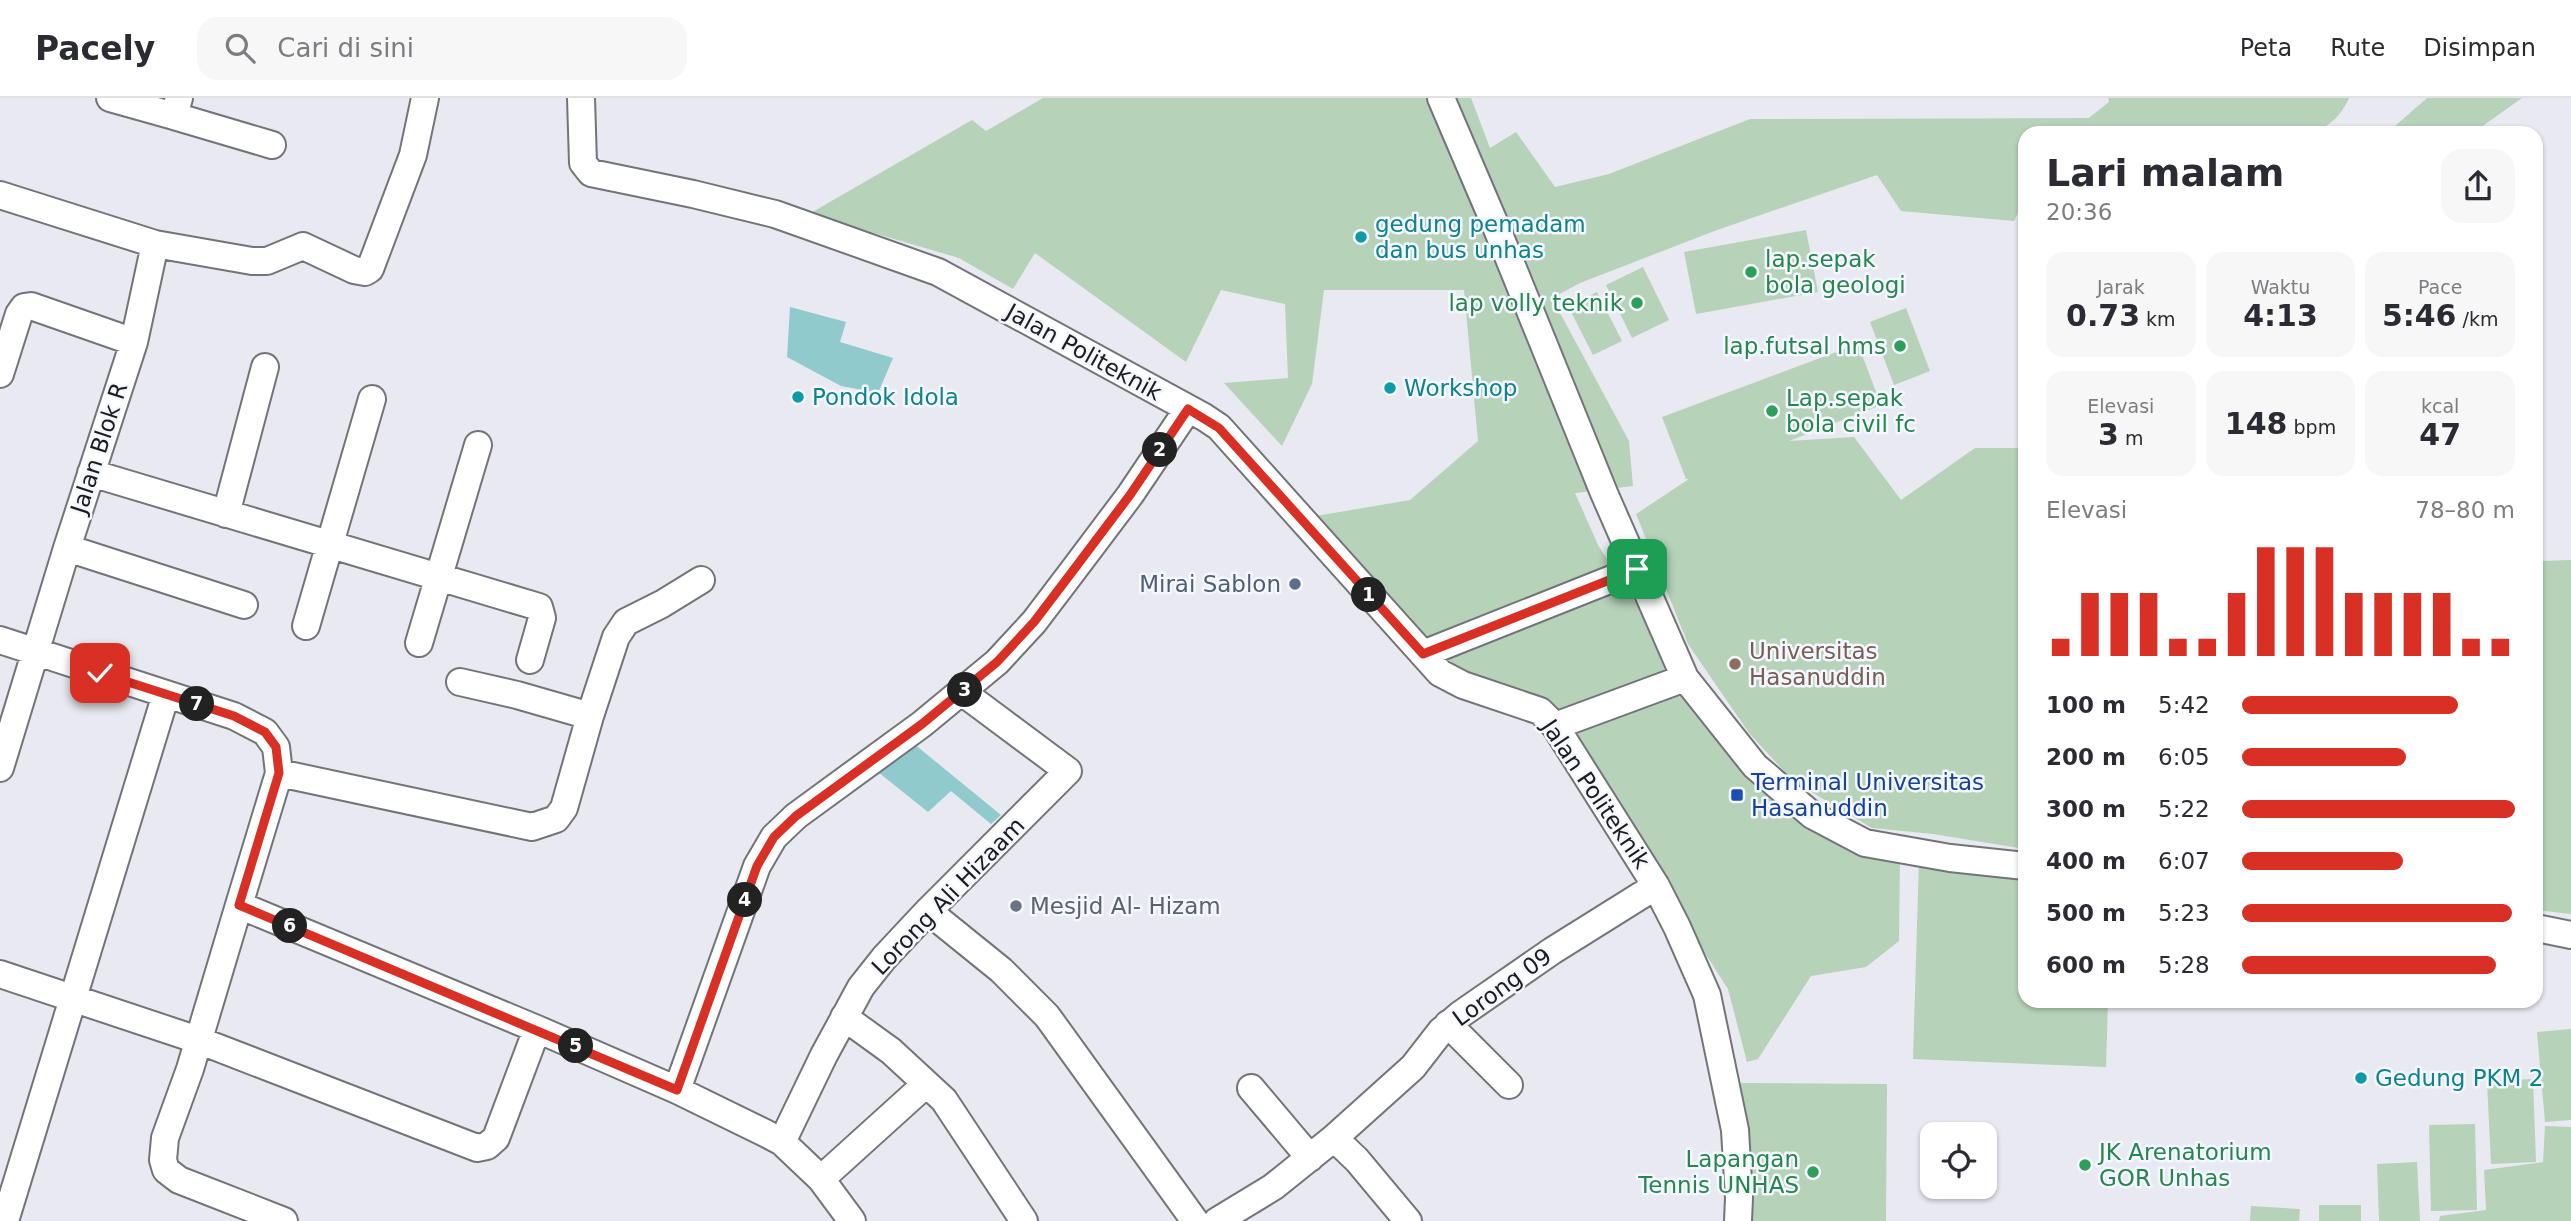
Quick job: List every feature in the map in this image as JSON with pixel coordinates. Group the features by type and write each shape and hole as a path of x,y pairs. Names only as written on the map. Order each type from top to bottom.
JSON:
{"street":[{"path":"110,98 176,107 271,145"},
{"path":"0,195 155,244 252,261 267,261 303,246 354,271 368,271 386,231 413,155 425,98"},
{"name":"Jalan Politeknik","path":"581,98 583,163 591,173 693,194 775,215 938,272 1219,428 1434,650 1440,673 1463,685 1540,711 1555,726 1656,886 1707,995 1735,1130 1738,1221"},
{"path":"1441,98 1585,448 1685,678 1755,766 1812,815 1865,843 1951,858 2018,865"},
{"name":"Jalan Blok R","path":"0,768 66,548 134,342 155,244"},
{"path":"0,374 24,307 31,306 134,342"},
{"path":"226,514 265,367"},
{"path":"306,626 372,399"},
{"path":"677,1090 757,866 774,837 796,816 962,692 997,662 1034,622 1130,495 1188,409"},
{"path":"419,643 478,445"},
{"path":"91,473 539,607 542,618 530,660"},
{"path":"66,548 244,605"},
{"path":"1434,650 1637,569"},
{"path":"279,773 532,827 556,819 564,808 616,637 626,622 701,580"},
{"path":"0,640 234,716 265,732 276,747 279,773 198,1040 165,1138 163,1160 166,1170 179,1180 284,1221"},
{"path":"1555,726 1685,678"},
{"path":"460,682 590,716"},
{"name":"Lorong Ali Hizaam","path":"782,1142 844,1017 884,958 1068,771 962,692"},
{"path":"5,1221 166,694"},
{"name":"Lorong 09","path":"1223,1219 1273,1187 1334,1139 1413,1067 1448,1024 1552,951 1656,886"},
{"path":"239,905 677,1090 782,1142 821,1179 852,1221"},
{"path":"928,911 1001,970 1047,1016 1195,1221"},
{"path":"2543,929 2571,935"},
{"path":"0,974 198,1040 477,1149 496,1139 537,1029"},
{"path":"844,1017 891,1051 944,1100 1024,1221"},
{"path":"1448,1024 1509,1085"},
{"path":"821,1179 926,1084"},
{"path":"1251,1088 1310,1158"},
{"path":"1334,1139 1357,1160 1408,1221"}],"green space":[{"path":"1043,98 1471,98 1490,148 1516,132 1555,187 1609,174 1750,119 2089,118 2109,102 2108,98 2349,98 2333,121 2325,126 2018,126 2018,213 2014,221 1901,211 1877,175 1717,230 1580,283 1552,298 1629,441 1633,486 1575,493 1598,545 1635,602 1682,686 1793,805 1900,854 1899,941 1866,967 1811,976 1758,1059 1747,1062 1728,989 1662,886 1557,710 1459,671 1402,623 1310,517 1410,500 1478,441 1464,290 1324,290 1312,384 1282,446 1224,383 1288,378 1285,304 1221,290 1186,362 1035,253 1013,289 959,258 809,214 972,120 986,131"},
{"path":"2427,98 2522,98 2483,126 2395,126"},
{"name":"lap.sepak bola geologi","path":"1806,230 1818,292 1696,314 1684,252"},
{"name":"lap volly teknik","path":"1643,267 1669,320 1632,338 1606,285"},
{"path":"1597,292 1622,341 1593,355 1568,306"},
{"name":"lap.futsal hms","path":"1906,308 1930,371 1894,385 1870,322"},
{"path":"1858,344 1881,405 1789,441 1854,437 1901,500 1975,448 2018,448 2018,848 1933,834 1872,828 1793,781 1749,733 1688,644 1636,514 1689,479 1686,479 1662,417"},
{"path":"2571,560 2571,914 2543,911 2543,561"},
{"path":"1919,859 2018,872 2018,1008 2108,1008 2106,1067 1913,1059"},
{"path":"2571,1029 2571,1120 2545,1122 2537,1032"},
{"path":"2533,1079 2536,1162 2491,1164 2487,1081"},
{"name":"Lapangan Tennis UNHAS","path":"1741,1083 1887,1084 1886,1221 1740,1221"},
{"path":"2475,1124 2477,1210 2431,1211 2429,1125"},
{"path":"2545,1126 2571,1127 2571,1221 2439,1221 2440,1216 2486,1210 2484,1170 2543,1162"},
{"path":"2417,1162 2420,1221 2379,1221 2377,1164"},
{"path":"2319,1205 2361,1205 2361,1221 2319,1221"},
{"path":"2251,1206 2300,1209 2299,1221 2250,1221"}],"water":[{"path":"790,307 846,322 840,342 893,358 878,393 841,386 787,357"},
{"path":"908,739 1001,815 991,824 951,791 928,812 873,768"}],"place":[{"name":"gedung pemadam dan bus unhas","path":"1361,237"},
{"name":"lap.sepak bola geologi","path":"1751,272"},
{"name":"lap volly teknik","path":"1637,303"},
{"name":"lap.futsal hms","path":"1900,346"},
{"name":"Workshop","path":"1390,388"},
{"name":"Pondok Idola","path":"798,397"},
{"name":"Lap.sepak bola civil fc","path":"1772,411"},
{"name":"Mirai Sablon","path":"1295,584"},
{"name":"Universitas Hasanuddin","path":"1735,664"},
{"name":"Terminal Universitas Hasanuddin","path":"1737,795"},
{"name":"Mesjid Al- Hizam","path":"1016,906"},
{"name":"Gedung PKM 2","path":"2361,1078"},
{"name":"JK Arenatorium GOR Unhas","path":"2085,1165"},
{"name":"Lapangan Tennis UNHAS","path":"1813,1172"}],"route":[{"path":"100,673 234,716 265,732 276,747 279,773 239,905 677,1090 757,866 774,837 796,816 922,724 997,662 1034,622 1072,572 1130,495 1188,409 1219,428 1423,654 1637,569"}]}
